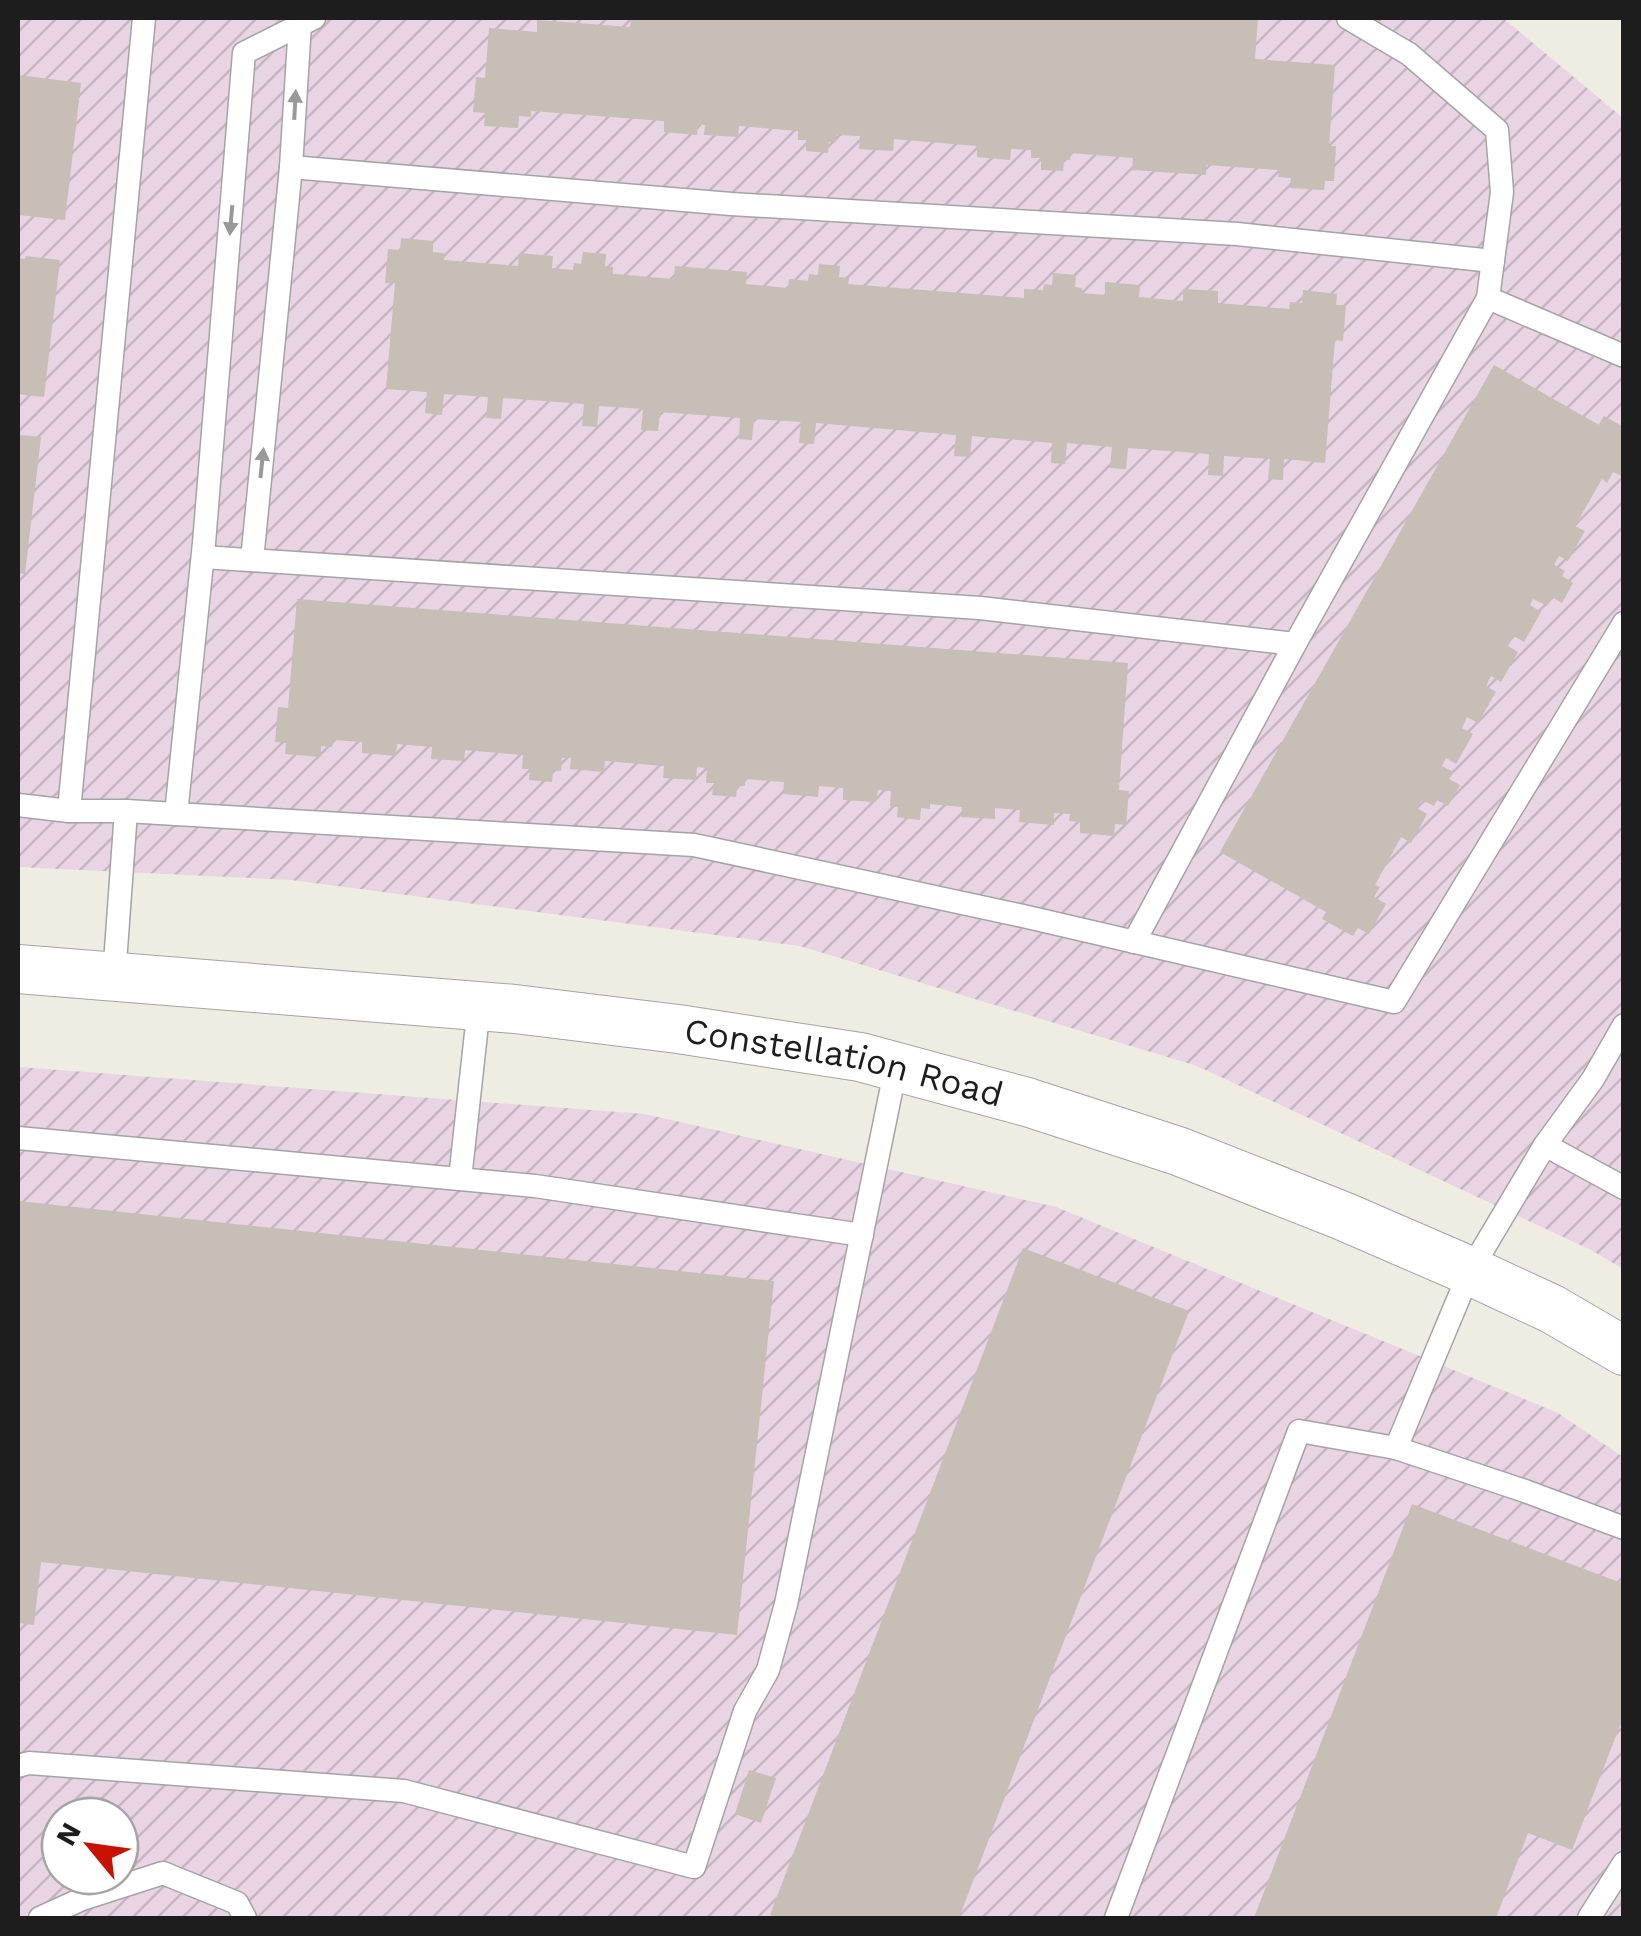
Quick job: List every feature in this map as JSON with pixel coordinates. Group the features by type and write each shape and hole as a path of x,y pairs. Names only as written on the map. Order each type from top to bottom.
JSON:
{"street":[{"name":"Constellation Road","path":"18,969 479,1006 678,1029 860,1057 1027,1102 1178,1151 1343,1216 1470,1272 1552,1309 1624,1351"}],"lane":[{"path":"69,811 144,18"},
{"path":"1134,942 1488,298 1502,192 1496,130 1409,54 1348,18"},
{"path":"176,814 203,550 244,53 307,21"},
{"path":"252,560 307,21"},
{"path":"292,167 731,204 1237,234 1493,261"},
{"path":"1488,298 1624,356"},
{"path":"203,550 252,560 980,608 1295,644"},
{"path":"18,805 694,845 1394,1002 1624,623"},
{"path":"114,977 126,811"},
{"path":"460,1179 479,1006"},
{"path":"1396,1448 1470,1272 1624,1025"},
{"path":"18,1766 29,1763 404,1791 694,1867 745,1711 768,1670 786,1604 896,1067"},
{"path":"18,1138 535,1186 862,1235"},
{"path":"1546,1145 1624,1188"},
{"path":"1116,1918 1299,1432 1396,1448 1624,1528"},
{"path":"1589,1918 1624,1863"},
{"path":"40,1918 163,1873 237,1903 245,1918"}],"shaded area":[{"path":"18,18 1503,18 1623,118 1623,1269 1591,1250 1197,1066 800,946 291,880 18,867"},
{"path":"18,1067 645,1114 1056,1207 1558,1413 1623,1457 1623,1918 18,1918"}],"building":[{"path":"631,18 1258,18 1255,59 1335,65 1329,146 1336,146 1334,181 1325,181 1324,190 1290,188 1291,178 1278,177 1279,170 1206,165 1206,175 1132,170 1133,158 1071,153 1070,160 1064,160 1063,171 1041,170 1041,158 1031,158 1031,150 1011,149 1010,160 977,157 977,146 894,139 893,151 859,149 860,136 837,135 836,142 829,142 828,153 806,151 806,140 798,140 798,131 739,126 738,137 704,135 705,125 698,124 697,135 664,132 664,121 531,111 531,117 519,116 518,128 484,126 485,113 473,112 476,77 485,78 489,28 537,32 537,20 630,27"},
{"path":"18,75 81,83 65,220 18,215"},
{"path":"401,238 433,241 433,252 444,253 444,260 518,266 519,253 553,256 552,268 573,270 574,263 581,264 583,252 606,254 605,266 613,267 613,274 674,279 675,266 747,272 746,284 788,288 789,279 808,281 809,274 818,275 819,264 840,266 839,277 849,278 848,284 1024,298 1024,289 1043,290 1044,284 1052,285 1053,273 1076,275 1075,287 1082,288 1082,293 1105,295 1105,282 1140,285 1139,297 1183,301 1183,289 1218,291 1218,303 1289,309 1290,302 1302,303 1303,290 1337,294 1336,305 1346,305 1343,341 1335,340 1325,463 1284,459 1283,480 1268,479 1270,459 1224,456 1223,476 1208,475 1209,454 1128,448 1126,469 1110,468 1112,447 1067,443 1065,464 1051,463 1052,443 972,436 970,457 954,456 956,435 816,423 814,444 799,443 801,422 754,419 752,440 739,439 740,418 660,412 658,431 641,430 643,409 599,406 597,427 582,426 584,404 503,398 501,419 486,418 488,397 444,394 442,415 425,413 427,392 386,389 395,283 385,283 388,249 400,250"},
{"path":"18,258 60,260 44,397 18,394"},
{"path":"1494,365 1599,425 1604,416 1624,427 1624,477 1613,472 1607,483 1602,479 1575,526 1585,531 1568,561 1559,556 1554,565 1565,571 1562,576 1573,583 1562,603 1552,597 1547,606 1533,599 1530,605 1541,612 1524,642 1514,636 1508,646 1518,652 1501,682 1491,676 1486,686 1496,692 1478,723 1467,717 1462,728 1473,734 1456,764 1446,758 1442,766 1454,772 1449,779 1460,785 1448,806 1437,800 1434,806 1422,800 1417,808 1427,814 1411,843 1401,837 1375,885 1380,887 1374,897 1386,904 1369,934 1358,928 1353,936 1322,919 1326,912 1220,852"},
{"path":"18,435 41,437 25,574 18,573"},
{"path":"297,599 1128,663 1119,790 1129,791 1126,825 1115,824 1114,836 1080,833 1080,822 1069,821 1070,814 1054,813 1054,825 1019,822 1020,810 995,808 995,819 961,817 962,807 930,804 930,809 921,808 920,820 897,817 898,807 890,806 891,791 878,790 876,802 843,800 843,788 819,786 818,797 783,794 784,782 745,779 745,786 737,786 736,797 712,795 714,783 706,783 707,768 697,767 696,780 663,778 664,766 605,761 604,772 570,769 571,758 562,758 561,771 553,770 552,782 529,780 530,769 522,769 523,755 465,750 464,761 431,759 432,747 397,744 396,756 362,753 362,742 333,740 332,747 321,746 321,757 285,754 286,743 275,742 278,707 288,708"},
{"path":"18,1201 774,1281 737,1635 41,1562 34,1625 18,1623"},
{"path":"1023,1248 1189,1311 959,1918 770,1915"},
{"path":"1412,1504 1624,1584 1624,1715 1572,1850 1528,1833 1496,1918 1254,1918"},
{"path":"749,1770 776,1778 761,1823 735,1814"}]}
